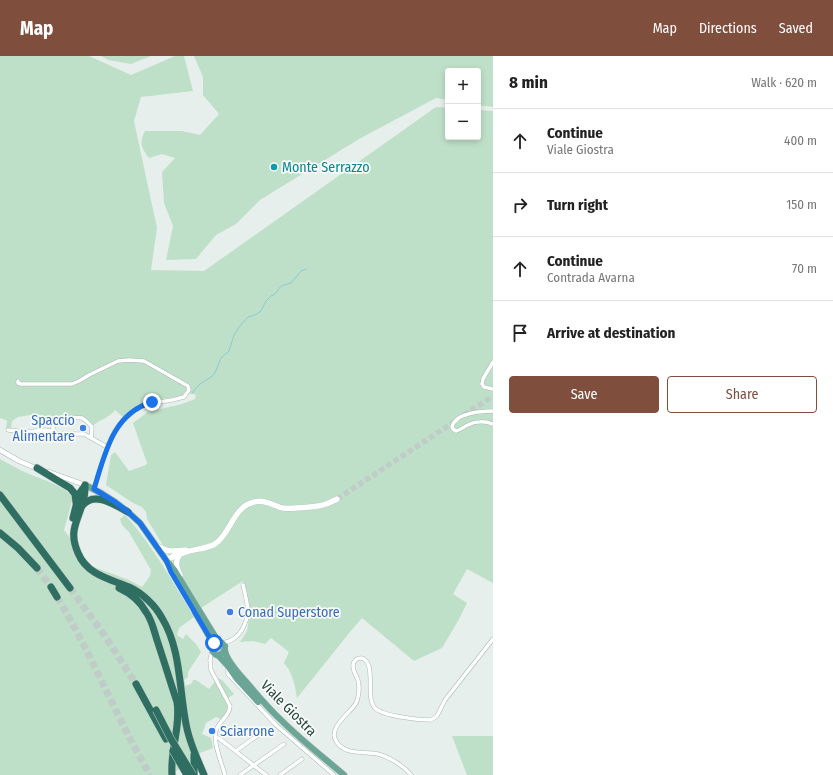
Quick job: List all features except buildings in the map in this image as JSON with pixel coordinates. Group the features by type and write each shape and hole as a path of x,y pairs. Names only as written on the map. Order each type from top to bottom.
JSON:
{"highway":[{"path":"37,468 70,488 76,496 79,506"},
{"path":"86,486 84,500 79,506 69,531 72,550 77,560 88,573 98,579 129,587 142,595 159,612 167,626 175,648 186,724 194,752 204,775"},
{"path":"0,495 70,588"},
{"path":"79,506 88,500 96,498 115,505 128,512"},
{"path":"0,533 18,548 37,568"},
{"path":"110,582 127,592 141,604 150,618 162,653 178,709 172,775"},
{"path":"50,587 57,597"},
{"path":"138,686 193,775"},
{"path":"155,713 166,739 187,775"},
{"path":"193,775 194,752"}],"main road":[{"name":"Viale Giostra","path":"86,486 112,499 140,523 175,571 216,638 223,646 225,654 237,672 271,711 344,775"},
{"path":"166,560 171,554 206,548 216,543 222,537 239,511 250,503 264,501 280,507 290,508 322,505 336,499"},
{"path":"155,544 167,551 178,553"},
{"path":"178,553 176,563 184,587"},
{"name":"Viale Giostra","path":"166,560 171,572 212,641 215,651 237,679 278,723 310,752 339,775"},
{"path":"216,642 223,646 222,654 215,651 216,642"}],"street":[{"path":"18,381 20,384 72,384 118,361 129,360 144,361 188,386 189,390 184,397 144,405 122,421 107,447 94,489"},
{"path":"493,362 483,379 482,384 484,387 493,389"},
{"path":"493,411 474,412 463,416 454,422 452,427 456,431 461,430 475,422 486,422 493,424"},
{"path":"52,431 54,423 58,420 81,418 92,427 91,438"},
{"path":"8,430 26,432 40,430 52,431 60,434 84,434 107,447"},
{"name":"Viale Giostra","path":"0,450 19,461 86,486"},
{"path":"223,646 240,633 248,615 243,585"},
{"path":"411,775 400,765 380,755 358,753 346,749 339,745 335,739 334,733 336,727 357,700 359,684 354,668 354,662 356,659 361,658 367,663 370,673 371,702 378,711 401,717 431,720 437,716 445,700 493,639"},
{"path":"223,646 231,640"},
{"path":"215,651 210,660 210,667 230,706 230,710 217,729 216,737 219,756 225,775"},
{"path":"228,666 228,674 276,725 334,775"},
{"path":"236,751 262,733"},
{"path":"216,737 266,775"},
{"path":"240,775 284,744"},
{"path":"280,775 302,759"},
{"path":"405,774 408,771"}],"green space":[{"path":"0,56 89,56 131,75 175,56 184,56 193,91 141,97 134,121 157,228 151,270 204,271 436,107 445,108 445,140 481,140 481,110 493,111 493,583 467,569 453,594 467,603 442,648 414,661 362,618 297,698 292,675 284,663 289,652 271,638 265,644 253,641 240,642 247,631 249,619 243,581 201,608 147,519 146,512 142,507 133,503 106,485 111,455 115,452 129,471 146,465 147,463 133,423 148,412 182,404 195,399 196,395 185,392 182,396 178,397 146,401 123,417 115,410 92,426 85,419 59,418 50,425 46,426 39,415 36,414 18,417 12,421 11,429 6,429 7,421 0,418"},
{"path":"101,56 151,56 131,64 108,60"},
{"path":"194,56 493,56 493,107 481,105 481,68 445,68 445,100 436,98 359,139 260,200 236,224 216,235 196,259 166,260 173,226 164,203 162,172 175,158 162,154 149,158 144,151 142,139 145,131 182,131 200,135 219,114 203,95 203,77"},
{"path":"0,459 68,492 73,497 64,530 91,566 129,580 142,587 150,576 151,570 129,532 122,525 120,519 125,515 154,552 194,617 179,628 177,635 183,639 186,634 196,644 201,652 188,672 188,677 184,680 186,686 192,683 193,680 196,680 209,689 218,678 222,680 234,694 225,700 227,710 221,719 216,717 206,723 202,734 211,738 213,748 200,753 171,775 0,775"},
{"path":"452,736 493,736 493,775 467,775"}],"waterway":[{"path":"192,393 200,384 215,373 221,358 229,351 234,335 248,317 261,311 266,301 275,294 281,286 291,283 301,271 306,269"}],"tunnel":[{"path":"464,415 493,396"},
{"path":"337,499 457,420"},
{"path":"37,568 51,587"},
{"path":"70,588 105,636 136,684"},
{"path":"57,597 82,641 126,731 150,775"}],"place":[{"name":"Monte Serrazzo","path":"274,167"},
{"name":"Spaccio Alimentare","path":"83,428"},
{"name":"Conad Superstore","path":"230,612"},
{"name":"Sciarrone","path":"212,731"}],"route":[{"path":"152,402 136,410 120,423 108,444 94,489 115,502 140,523 166,560 171,572 212,641 212,646 214,643"}]}
